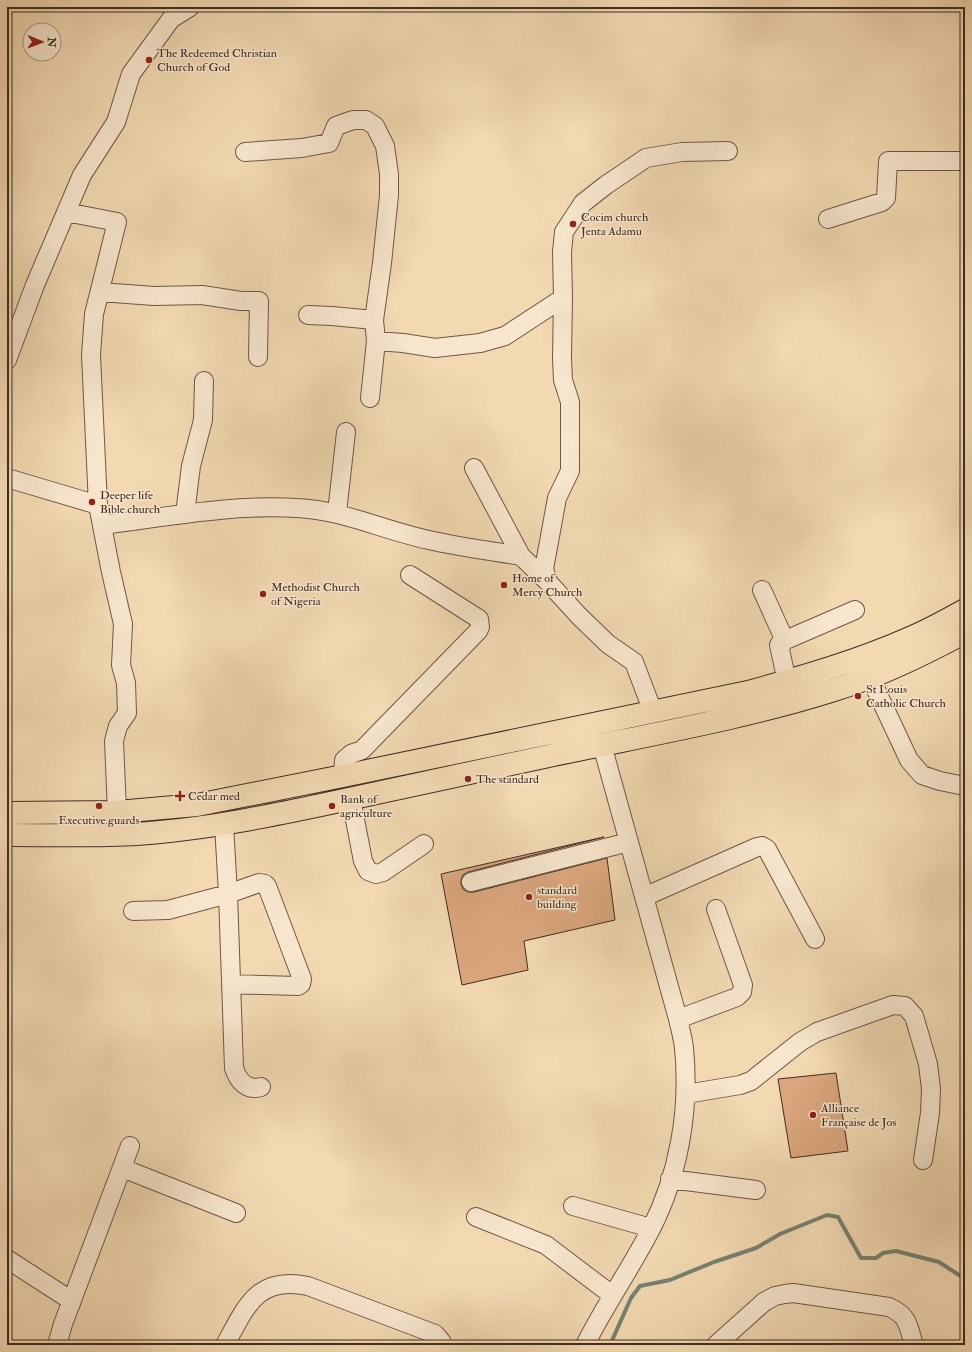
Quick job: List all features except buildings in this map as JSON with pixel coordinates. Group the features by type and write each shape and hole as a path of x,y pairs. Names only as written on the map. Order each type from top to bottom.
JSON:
{"highway":[{"path":"7,813 117,812 197,805 654,712 787,682 864,656 910,638 965,610"},
{"path":"7,835 119,835 199,828 350,799 669,732 780,706 835,690 909,661 965,632"},
{"path":"344,776 350,799"},
{"path":"197,805 199,828"}],"street":[{"path":"7,360 15,315 35,285 82,175 116,122 131,74 171,19 190,7"},
{"path":"245,152 302,148 329,142 336,126 353,120 366,120 375,126 385,146 389,174 389,195 374,320 376,341 370,398"},
{"path":"548,582 544,569 557,498 570,471 570,402 563,380 562,252 564,232 583,203 646,158 682,152 728,151"},
{"path":"828,219 882,202 886,198 888,161 965,161"},
{"path":"66,212 116,222 94,314 91,355 98,505 123,624 121,665 126,683 127,713 118,726 114,741 117,812"},
{"path":"100,292 154,296 202,295 241,301 259,301 258,357"},
{"path":"376,341 403,342 435,348 480,343 505,336 563,298"},
{"path":"308,315 374,320"},
{"path":"185,514 191,466 203,420 204,381"},
{"path":"337,513 346,432"},
{"path":"474,468 522,556 608,644 634,662 654,712"},
{"path":"7,478 98,505"},
{"path":"102,525 240,507 298,508 337,513 430,541 522,556"},
{"path":"344,776 344,760 352,754 362,750 478,631 480,627 479,619 410,575"},
{"path":"762,590 785,641"},
{"path":"787,682 779,645 855,610"},
{"path":"864,656 870,677 908,760 922,775 940,781 965,786"},
{"path":"585,1345 651,1228 675,1163 681,1134 686,1094 684,1048 678,1019 602,745"},
{"path":"350,799 363,861 368,871 376,874 383,872 424,844"},
{"path":"224,824 234,1068 238,1079 246,1086 255,1089 261,1087"},
{"path":"471,882 629,842"},
{"path":"644,897 762,846 768,849 815,939"},
{"path":"133,911 168,910 228,894 259,883 265,884 302,979 301,984 298,986 231,984"},
{"path":"678,1019 738,997 742,992 743,985 716,908"},
{"path":"686,1094 740,1085 751,1081 800,1042 817,1032 894,1005 905,1006 914,1016 928,1064 931,1089 930,1113 923,1160"},
{"path":"57,1345 130,1146"},
{"path":"122,1168 236,1212"},
{"path":"670,1179 756,1190"},
{"path":"573,1206 651,1228"},
{"path":"476,1217 546,1245 612,1295"},
{"path":"7,1259 72,1301"},
{"path":"225,1345 241,1316 258,1293 276,1285 286,1283 296,1283 308,1286 435,1334 442,1340 443,1345"},
{"path":"716,1345 764,1302 775,1296 793,1293 889,1307 903,1316 909,1326 914,1345"}],"waterway":[{"path":"610,1345 631,1298 640,1286 670,1280 714,1262 756,1248 780,1234 827,1215 838,1217 861,1258 876,1258 883,1253 896,1251 939,1262 965,1279"}],"place":[{"name":"The Redeemed Christian Church of God","path":"149,60"},
{"name":"Cocim church Jenta Adamu","path":"573,224"},
{"name":"Deeper life Bible church","path":"92,502"},
{"name":"Home of Mercy Church","path":"504,585"},
{"name":"Methodist Church of Nigeria","path":"263,594"},
{"name":"St Louis Catholic Church","path":"858,696"},
{"name":"The standard","path":"468,779"},
{"name":"Cedar med","path":"180,796"},
{"name":"Executive guards","path":"99,806"},
{"name":"Bank of agriculture","path":"332,806"},
{"name":"standard building","path":"529,897"},
{"name":"Alliance Française de Jos","path":"813,1115"}]}
